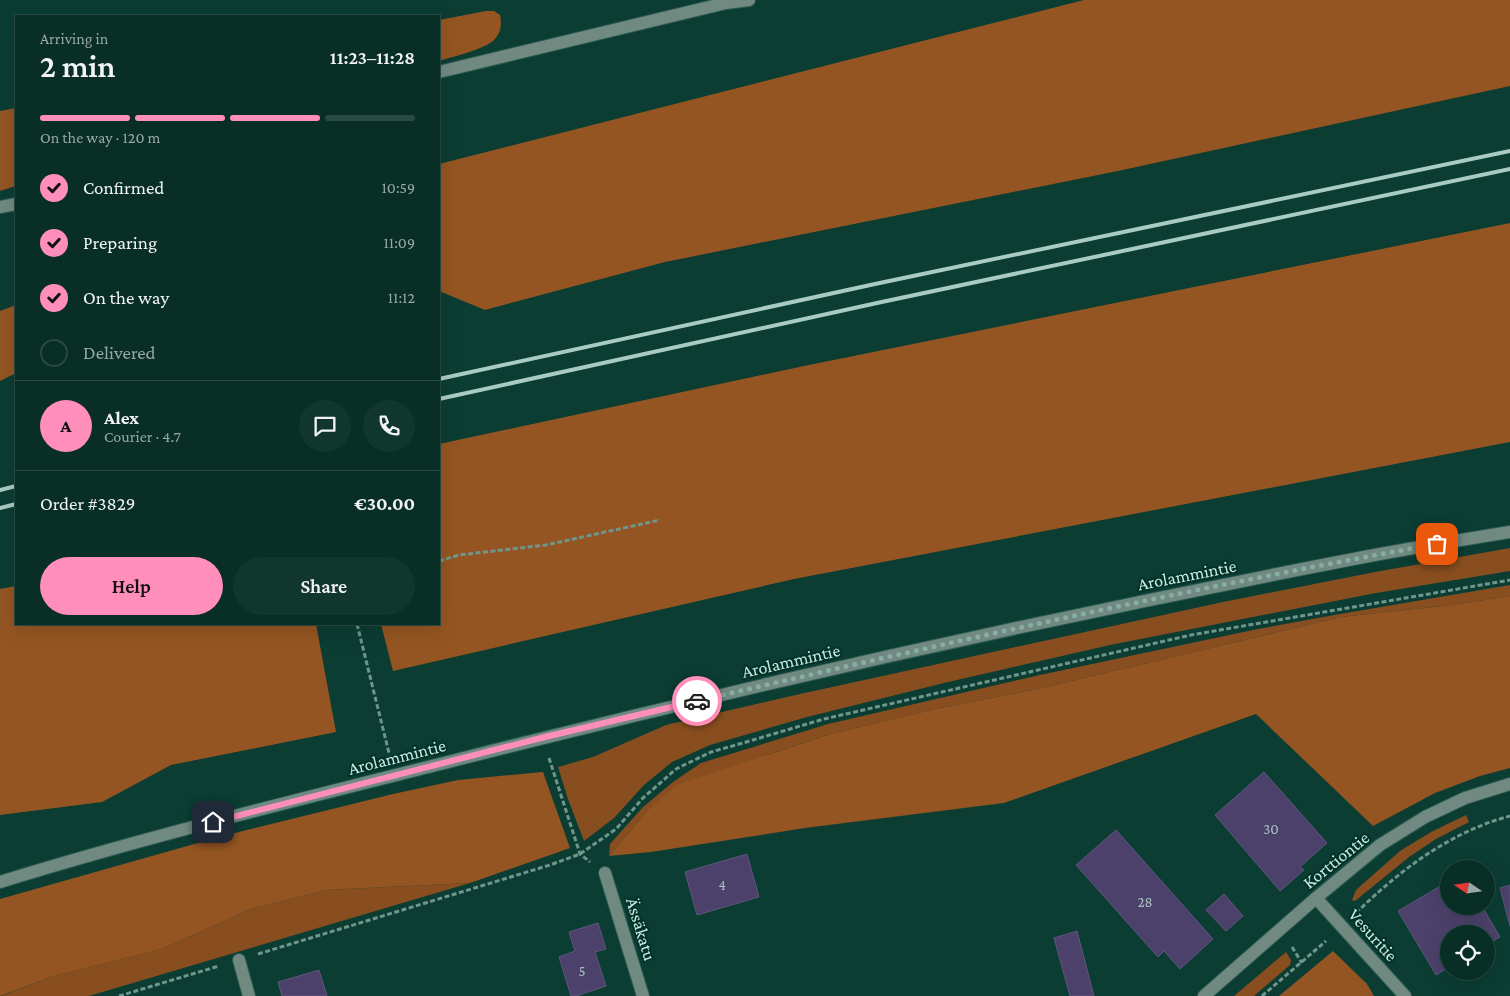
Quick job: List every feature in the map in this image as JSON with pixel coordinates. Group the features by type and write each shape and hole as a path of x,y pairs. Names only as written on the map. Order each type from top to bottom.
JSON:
{"street":[{"path":"440,72 726,3 749,0"},
{"path":"0,207 15,204"},
{"name":"Arolammintie","path":"0,882 213,822 545,737 822,672 1122,606 1367,557 1510,532"},
{"name":"Korttiontie","path":"1204,996 1380,845 1425,817 1465,798 1510,784"},
{"name":"Ässäkatu","path":"605,873 643,996"},
{"name":"Vesuritie","path":"1316,898 1404,996"},
{"path":"239,960 249,996"}],"path":[{"path":"440,561 459,555 546,546 660,520"},
{"path":"119,996 550,865 580,854 616,829 643,798 676,769 711,752 824,719 1191,635 1510,580"},
{"path":"357,625 395,776"},
{"path":"545,737 549,758 580,854"},
{"path":"1262,996 1302,963 1379,891 1425,855 1466,832 1510,816"}],"shaded area":[{"path":"1084,0 1510,0 1510,86 1118,171 665,262 485,310 440,291 440,164"},
{"path":"494,11 500,15 501,22 498,34 490,43 476,50 440,61 440,20"},
{"path":"15,108 15,186 0,191 0,111"},
{"path":"1510,223 1510,442 794,579 393,671 381,625 440,625 440,444 804,366"},
{"path":"15,305 15,374 0,381 0,311"},
{"path":"1510,548 1510,571 1376,593 1110,645 807,717 710,745 672,762 644,785 614,818 584,841 558,767 593,757 666,725 800,694 1223,602"},
{"path":"1510,585 1510,596 1452,605 1341,617 1042,688 935,709 830,734 770,754 648,810 609,856 610,844 643,807 673,782 701,763 828,724 1040,675 1253,630"},
{"path":"15,586 15,625 316,625 336,732 171,765 102,802 0,815 0,589"},
{"path":"1510,596 1510,768 1480,776 1435,793 1373,826 1256,714 1004,803 805,828 651,852 609,856 648,810 677,785 830,734 935,709 1042,688 1341,617 1452,605"},
{"path":"543,772 570,848 470,883 326,890 251,909 162,949 54,976 0,996 0,899 219,837 393,794 458,780"},
{"path":"1466,815 1469,822 1436,839 1409,857 1355,901 1352,900 1356,890 1400,851 1431,832"},
{"path":"470,883 89,996 1,996 54,976 162,949 251,909 326,890"},
{"path":"1333,951 1367,984 1374,996 1279,996"},
{"path":"1286,952 1291,960 1290,965 1254,996 1234,996"}],"building":[{"path":"1264,772 1327,843 1300,867 1304,870 1280,891 1215,815"},
{"path":"1116,830 1213,939 1180,969 1164,951 1158,957 1076,865"},
{"path":"747,854 759,897 697,915 685,872"},
{"path":"1510,885 1510,926 1500,888"},
{"path":"1440,886 1440,915 1487,915 1493,925 1440,925 1440,973 1436,975 1398,911"},
{"path":"1224,894 1243,916 1226,931 1206,910"},
{"path":"598,923 606,949 595,952 606,986 571,996 559,957 575,951 569,932"},
{"path":"1495,928 1500,937 1495,940"},
{"path":"1077,931 1094,996 1070,996 1054,938"},
{"path":"319,970 327,996 282,996 278,982"}],"railway":[{"path":"440,379 875,284 1510,151"},
{"path":"440,399 877,303 1510,169"},
{"path":"0,490 15,486"},
{"path":"0,508 15,504"}],"way so far":[{"path":"697,701 927,648 1122,606 1437,544"}],"route":[{"path":"213,822 545,737 697,701"}]}
